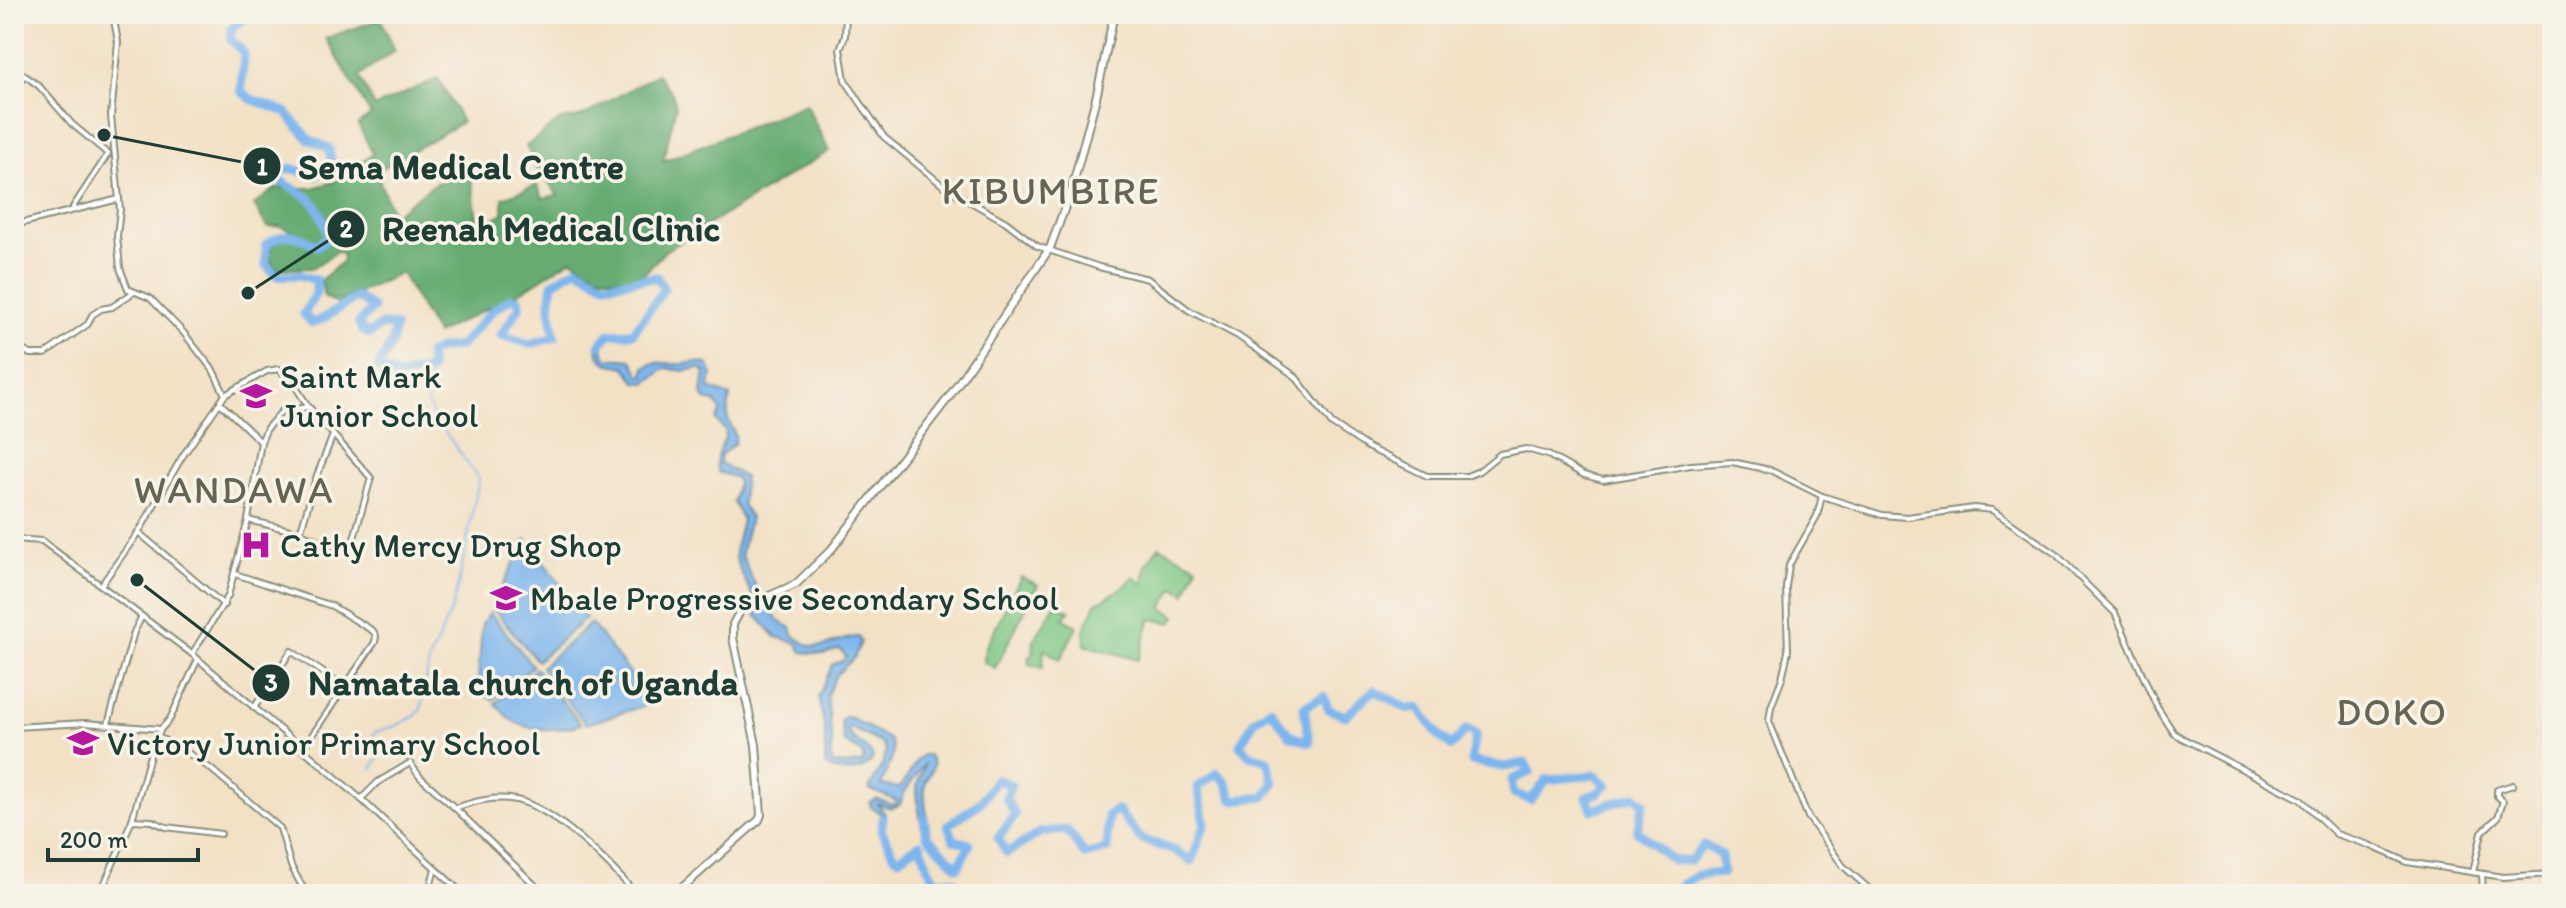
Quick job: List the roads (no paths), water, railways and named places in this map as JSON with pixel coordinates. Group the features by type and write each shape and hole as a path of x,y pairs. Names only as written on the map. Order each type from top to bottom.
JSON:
{"street":[{"path":"113,14 118,42 110,151 119,199 119,260 128,289 150,298 183,332 213,370 225,395"},
{"path":"846,14 845,36 840,49 845,80 884,137 946,188 1006,222 1037,246 1099,267 1148,279 1190,311 1238,336 1295,376 1326,417 1344,433 1427,476 1467,476 1479,471 1500,454 1526,449 1548,455 1584,475 1603,480 1691,465 1747,464 1770,470 1822,496 1896,517 1918,517 1974,508 1992,510 2056,554 2115,613 2139,673 2174,733 2300,799 2336,834 2407,862 2503,877 2552,874"},
{"path":"675,894 761,815 756,745 733,638 736,616 742,608 803,579 831,550 949,397 1050,248 1072,188 1114,14"},
{"path":"14,61 24,76 39,86 72,124 110,151"},
{"path":"14,89 24,76"},
{"path":"14,107 17,120 14,124"},
{"path":"14,151 14,166"},
{"path":"72,209 110,151"},
{"path":"14,186 21,305 16,346 30,354 45,354 88,324 92,315 112,307 134,292"},
{"path":"17,224 119,199"},
{"path":"102,584 225,395 267,371 279,369 371,478 351,549 346,551 298,532 248,520"},
{"path":"220,403 261,442"},
{"path":"192,654 224,605 235,574 261,442 276,416 291,408 309,407"},
{"path":"298,532 333,435"},
{"path":"1822,496 1817,516 1789,565 1786,587 1788,652 1769,721 1808,817 1847,871 1875,894"},
{"path":"138,532 224,605"},
{"path":"14,539 42,541 192,654 361,799 463,894"},
{"path":"235,574 332,606 373,631 376,636 375,642 302,750"},
{"path":"108,724 130,644 143,616"},
{"path":"254,708 291,651 345,687"},
{"path":"100,894 132,820 153,745 170,719 198,659"},
{"path":"14,727 108,724 161,729"},
{"path":"158,737 211,769 280,828 291,866 303,891 319,894"},
{"path":"361,799 378,782 410,763 420,777 544,894"},
{"path":"2473,872 2482,832 2500,813 2503,801 2497,796 2497,790 2513,785"},
{"path":"455,808 484,799 503,798 533,805 584,842 636,894"},
{"path":"132,820 221,834"},
{"path":"428,894 435,869"},
{"path":"2482,874 2483,894"}],"water":[{"path":"606,335 608,338 603,350 607,358 632,360 640,375 644,375 645,367 656,363 702,363 709,365 712,373 709,388 730,396 727,417 735,443 721,455 720,463 744,477 742,504 750,517 741,554 760,596 753,599 735,556 742,518 733,502 738,482 736,478 718,472 717,459 726,431 716,420 721,411 715,402 705,400 702,394 705,372 700,368 683,371 666,368 646,383 636,382 626,367 608,363 599,355 597,350"},
{"path":"526,539 586,618 537,661 492,607"},
{"path":"763,601 779,621 791,628 793,635 808,645 816,647 858,637 861,642 854,658 836,675 827,695 831,762 842,765 862,763 864,757 844,742 841,721 845,717 889,739 893,750 891,762 881,785 899,788 918,759 928,755 933,764 925,791 929,828 922,828 917,799 924,764 904,793 900,805 891,808 878,804 885,814 881,830 881,814 870,803 876,799 894,805 897,801 869,789 883,763 886,751 883,744 849,727 851,735 873,757 870,763 851,771 825,765 825,729 818,697 833,664 846,656 840,649 824,654 802,652 797,643 776,637 756,615 759,612 757,603"},
{"path":"490,613 533,666 493,699 483,695 478,682 482,624"},
{"path":"591,623 653,703 586,724 541,667"},
{"path":"536,669 581,724 554,729 525,726 509,718 495,703"}],"waterway":[{"path":"249,14 231,29 231,40 244,53 241,91 251,99 286,112 309,139 329,148 332,164 316,176 290,168 279,172 280,181 307,197 317,207 329,236 317,246 292,235 280,237 266,245 266,265 277,276 299,275 316,280 316,293 304,314 312,323 357,297 373,308 359,323 362,330 369,334 382,325 395,326 392,342 378,368 399,376 430,370 429,354 460,346 493,310 511,298 519,300 519,308 501,335 530,344 555,337 550,307 553,283 577,268 605,284 657,277 664,289 633,333 609,334 600,345"},
{"path":"372,769 379,756 370,744 375,732 396,726 415,716 421,709 429,661 452,608 460,577 479,479 432,414 426,398 430,370"},
{"path":"924,818 927,836 958,867 970,844 954,840 948,825 981,802 996,779 1011,785 1006,798 1015,815 998,838 1007,853 1041,832 1067,830 1085,855 1107,849 1108,815 1117,810 1141,839 1175,851 1192,861 1205,823 1198,787 1217,773 1227,783 1233,800 1264,797 1274,784 1268,760 1250,755 1240,745 1254,721 1270,709 1291,736 1309,742 1304,707 1324,696 1328,709 1346,716 1374,690 1408,709 1419,708 1439,736 1451,746 1467,729 1476,734 1471,761 1504,767 1525,763 1530,772 1512,780 1513,793 1531,800 1546,780 1594,775 1607,784 1598,793 1587,797 1592,810 1635,796 1644,803 1637,831 1673,861 1691,860 1704,845 1721,855 1723,873 1697,875 1682,884 1682,894"},
{"path":"883,818 881,830 895,856 899,858 920,844 928,868 938,881 952,880 971,894"},
{"path":"1790,894 1791,891 1805,894"},
{"path":"1836,894 1854,891 1856,894"}],"place":[{"name":"Sema Medical Centre","path":"104,135"},
{"name":"Reenah Medical Clinic","path":"248,293"},
{"name":"Saint Mark Junior School","path":"256,396"},
{"name":"Cathy Mercy Drug Shop","path":"256,545"},
{"name":"Namatala church of Uganda","path":"137,580"},
{"name":"Mbale Progressive Secondary School","path":"506,598"},
{"name":"Victory Junior Primary School","path":"83,743"}],"district":[{"name":"KIBUMBIRE","path":"1051,191"},
{"name":"WANDAWA","path":"234,490"},
{"name":"DOKO","path":"2392,712"}]}
